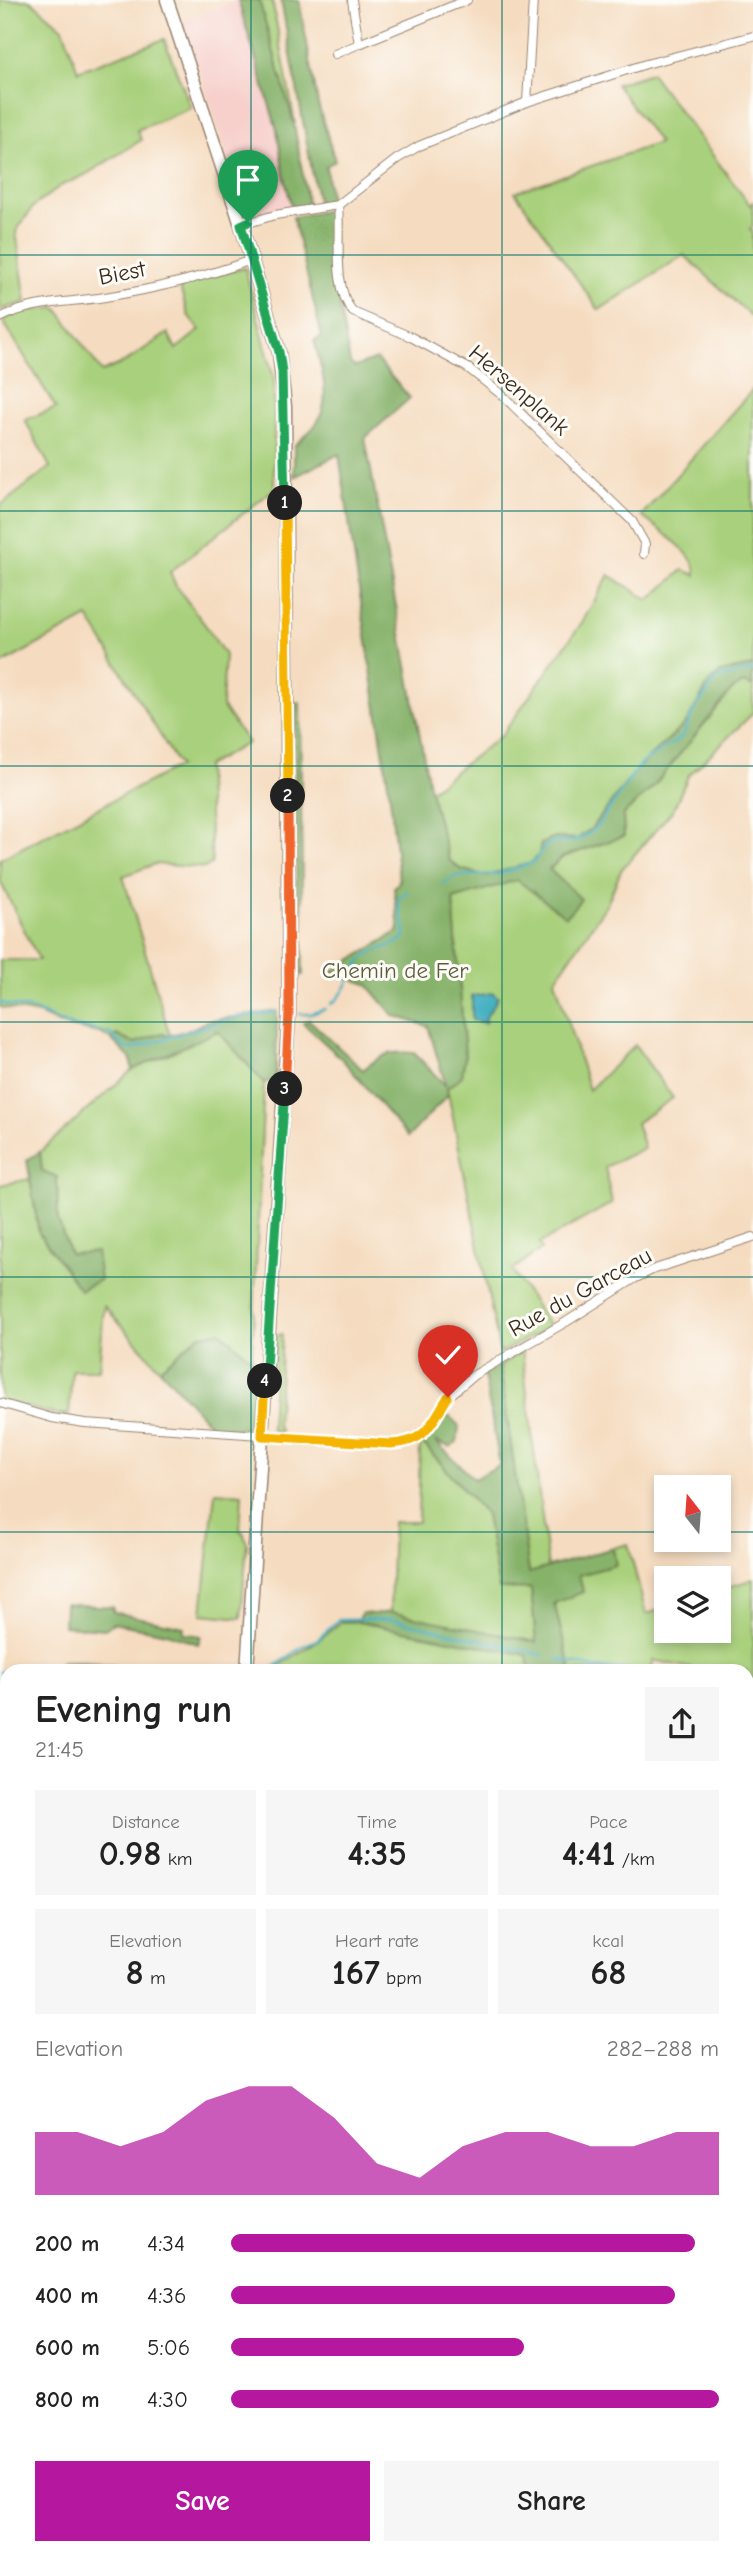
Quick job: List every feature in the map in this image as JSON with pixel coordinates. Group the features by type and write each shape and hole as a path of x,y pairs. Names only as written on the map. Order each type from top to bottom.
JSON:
{"main road":[{"path":"167,0 241,225 279,352 285,407 289,1013 247,1664"}],"street":[{"path":"352,0 359,44"},
{"path":"335,54 467,0"},
{"path":"527,102 533,0"},
{"path":"241,225 275,215 338,205 397,159 419,146 527,102 646,64 753,36"},
{"name":"Hersenplank","path":"338,205 343,289 346,303 353,312 449,355 483,380 632,522 645,544 644,554"},
{"name":"Biest","path":"0,318 24,307 105,297 226,269 251,260"},
{"name":"Rue du Garceau","path":"0,1404 52,1418 85,1423 406,1443 423,1436 448,1397 474,1375 635,1279 652,1269 753,1237"}],"shaded area":[{"path":"238,0 277,130 292,208 251,218 246,214 183,20"}],"green space":[{"path":"0,0 30,0 63,28 78,71 164,39 191,108 137,130 141,140 85,175 60,186 34,206 16,231 26,302 0,310"},
{"path":"238,0 259,0 294,124 308,205 292,208 277,130"},
{"path":"259,0 272,0 294,124"},
{"path":"281,0 299,0 318,104 335,161 326,166 330,201 318,204"},
{"path":"651,73 750,205 753,202 753,226 750,229 753,232 753,318 684,255 599,310 515,192 659,143 616,84"},
{"name":"Chemin de Fer","path":"330,210 337,293 350,363 355,367 376,359 410,398 365,438 430,791 449,860 460,869 486,876 531,863 539,854 541,844 552,838 577,839 591,829 638,768 687,722 709,683 720,673 753,666 753,686 743,683 732,690 653,787 623,815 624,836 563,857 549,869 581,899 566,917 517,880 453,899 465,1056 462,1076 447,1088 448,1095 408,1137 342,1059 303,1023 309,1020 363,1070 386,1055 414,1053 446,1086 428,1026 394,1016 367,984 331,972 399,931 394,887 399,882 390,797 339,454 294,477 294,446 318,421 323,408 325,388 314,340 322,337 293,217"},
{"path":"245,268 274,379 274,489 170,572 176,586 225,655 222,706 248,743 206,766 212,863 205,868 155,864 123,876 170,1036 135,1043 65,1026 39,1014 0,1007 0,960 39,960 0,881 0,859 179,766 88,617 0,665 0,506 50,467 25,420 56,408 3,321 19,311 57,308 102,372 125,362 168,333 176,349 200,330 188,315 179,284"},
{"path":"753,389 753,666 731,670 695,707 687,722 638,768 591,829 577,839 552,838 531,863 485,876 460,869 449,860 430,791 502,735 583,621 609,575 649,600 683,570 696,575 695,567 684,550 641,516"},
{"path":"743,683 753,686 753,713 688,776 673,810 621,870 607,904 555,980 589,1090 635,1045 673,1098 636,1123 644,1148 605,1167 612,1203 539,1244 542,1249 512,1270 550,1327 500,1353 447,1088 462,1076 465,1056 453,899 549,870 563,857 624,836 623,815 653,787 732,689"},
{"path":"294,702 300,703 303,975 298,976"},
{"path":"277,1011 276,1079 264,1083 218,1031 132,1070 131,1059 111,1039 116,1035 135,1043 162,1033 168,1036 207,1021"},
{"path":"218,1031 264,1083 252,1360 220,1331 198,1336 160,1369 104,1306 99,1370 72,1370 69,1414 58,1414 71,1418 0,1401 0,1185 30,1179 39,1233 80,1289 58,1220 57,1177 42,1171 40,1152 132,1070"},
{"path":"40,1152 42,1171 57,1177 58,1220 70,1254 96,1252 100,1280 80,1290 39,1233 27,1160"},
{"path":"220,1331 258,1365 253,1428 212,1427 160,1369 198,1336"},
{"path":"282,1334 277,1425 281,1432 271,1428 276,1336"},
{"path":"522,1351 548,1568 529,1574 500,1366"},
{"path":"500,1366 529,1573 613,1548 616,1565 579,1575 583,1592 554,1603 569,1664 529,1664 527,1655 358,1622 362,1613 390,1612 536,1642 531,1588 499,1589 486,1515 423,1443 429,1436 432,1438 444,1416 450,1417 459,1426 457,1443 450,1447 435,1441 474,1479 500,1465 484,1375"},
{"path":"423,1443 486,1515 499,1589 531,1588 536,1643 390,1612 393,1522 418,1522 420,1446"},
{"path":"215,1492 242,1494 240,1531 243,1532 247,1544 241,1618 202,1614"},
{"path":"628,1544 646,1614 654,1612 654,1643 731,1643 731,1586 753,1579 753,1664 671,1664 653,1660 653,1664 569,1664 554,1603 583,1592 579,1575 615,1565 613,1548"},
{"path":"65,1604 113,1607 113,1612 184,1627 183,1633 201,1636 198,1644 167,1633 113,1623 105,1629 64,1626"},
{"path":"340,1622 358,1622 528,1655 529,1664 283,1664"},
{"path":"62,1661 83,1661 103,1664 60,1664"}],"water":[{"path":"493,993 498,998 485,1023 472,1020 472,996"}],"waterway":[{"path":"443,884 456,876 498,874 530,864 549,843 574,841 589,834 599,824 640,764 682,737 693,712 715,681 753,670"},
{"path":"331,1004 341,995 367,956 405,937 398,902 399,897 408,892"},
{"path":"0,1003 34,1010 65,1024 109,1033 125,1048 132,1049 238,1017 277,1012"},
{"path":"300,1014 311,1014 325,1009"},
{"path":"279,1664 303,1646 317,1640 338,1620 391,1619 543,1655"},
{"path":"557,1659 578,1664"}],"route":[{"path":"248,222 241,225 279,352 285,407 289,1013 262,1436 406,1443 423,1436 448,1397"}]}
